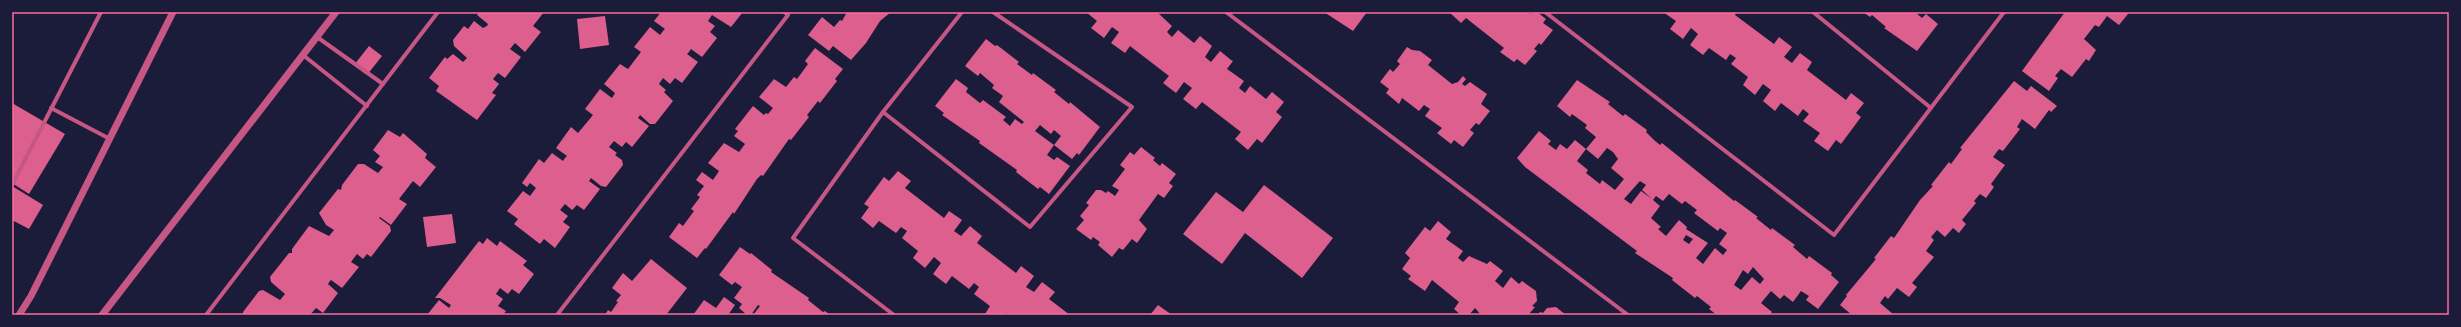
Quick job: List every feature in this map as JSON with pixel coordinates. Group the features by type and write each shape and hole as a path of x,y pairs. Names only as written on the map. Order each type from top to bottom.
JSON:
{"street":[{"path":"12,185 101,12"},
{"path":"19,315 174,12"},
{"path":"102,315 336,12"},
{"path":"206,315 438,12"},
{"path":"557,315 788,15 784,12"},
{"path":"894,315 793,238 883,112 962,12"},
{"path":"883,112 1030,227 1132,107 993,12"},
{"path":"1226,12 1628,315"},
{"path":"1545,12 1834,235 2004,12"},
{"path":"1813,12 1931,108"},
{"path":"317,37 383,84"},
{"path":"303,55 367,106"},
{"path":"51,108 110,138"}],"building":[{"path":"479,12 544,12 533,26 541,32 525,52 515,43 510,49 521,57 505,78 498,73 493,79 499,84 492,93 496,95 477,120 436,91 439,86 429,78 445,57 447,59 453,54 463,62 467,58 454,46 453,40 464,26 468,29 474,21 483,28 487,26 488,24 477,15"},
{"path":"661,12 743,12 731,27 712,15 708,21 715,26 710,32 717,38 702,57 691,49 687,54 698,62 682,83 675,78 670,84 663,78 659,84 666,90 664,92 673,101 655,124 650,124 640,115 638,118 649,126 632,147 626,142 622,147 614,141 609,147 617,153 615,155 622,160 623,165 606,187 601,186 591,178 589,181 600,189 584,210 577,205 572,210 565,204 560,210 568,216 563,222 570,227 555,248 544,239 540,244 514,224 518,219 507,211 523,191 530,196 536,188 530,183 527,187 522,183 539,159 544,163 552,153 563,161 567,156 556,148 571,127 578,133 593,115 585,109 600,89 612,98 615,93 604,84 620,64 628,69 641,52 634,47 650,27 660,35 665,29 654,21"},
{"path":"847,12 891,12 880,21 866,43 851,60 833,46 829,51 808,35 822,17 834,27 840,20 842,21"},
{"path":"1086,12 1157,12 1172,26 1167,32 1172,37 1178,30 1194,43 1200,36 1212,46 1205,57 1211,62 1220,51 1233,61 1227,69 1244,81 1239,88 1245,93 1250,86 1266,99 1272,92 1284,102 1276,112 1282,117 1262,143 1257,139 1248,150 1235,139 1241,132 1202,102 1196,109 1183,99 1192,88 1184,82 1176,93 1163,83 1169,76 1130,46 1125,53 1111,43 1119,32 1112,27 1104,38 1091,28 1097,21"},
{"path":"1324,12 1367,12 1353,31"},
{"path":"1449,12 1527,12 1530,14 1537,12 1546,19 1543,23 1553,30 1541,45 1539,43 1534,49 1537,51 1525,65 1517,59 1514,62 1500,52 1504,48 1466,18 1461,23"},
{"path":"1663,12 1736,12 1735,15 1774,44 1779,37 1792,47 1784,57 1792,63 1800,53 1812,62 1807,70 1846,100 1851,93 1864,103 1856,113 1861,117 1841,144 1836,140 1828,151 1814,141 1820,133 1803,121 1809,114 1803,109 1798,116 1781,103 1775,111 1763,101 1771,90 1763,84 1755,95 1743,85 1748,77 1731,64 1736,58 1730,54 1726,60 1709,48 1703,55 1690,45 1698,34 1691,28 1683,39 1670,29 1676,21"},
{"path":"1863,12 1915,12 1922,18 1926,14 1938,24 1917,51 1884,28 1886,27 1872,15 1870,17"},
{"path":"2065,12 2125,12 2128,14 2119,25 2107,16 2099,27 2095,25 2084,39 2096,50 2089,61 2086,59 2072,77 2061,69 2055,76 2058,78 2049,91 2022,71"},
{"path":"605,16 609,45 580,49 577,19"},
{"path":"986,39 995,46 997,45 1019,62 1017,64 1032,75 1033,73 1056,90 1054,92 1069,104 1070,102 1100,127 1079,155 1077,153 1072,159 1054,145 1047,155 1054,160 1057,157 1070,166 1049,194 1040,187 1038,189 1016,172 1017,170 979,143 980,141 942,115 944,113 935,106 956,79 968,88 966,92 980,103 983,100 1006,117 1003,120 1010,126 1015,119 1022,124 1024,122 999,102 1003,96 992,88 994,85 980,73 978,76 965,66","holes":["1040,125 1051,134 1054,130 1061,136 1054,145 1035,131"]},
{"path":"369,46 382,56 367,75 354,65"},
{"path":"1407,47 1412,50 1420,51 1432,60 1428,65 1452,84 1458,82 1463,76 1466,79 1462,84 1465,86 1470,82 1487,94 1481,104 1490,111 1479,125 1476,123 1470,130 1474,133 1463,147 1454,140 1451,144 1437,133 1442,128 1425,116 1430,109 1424,105 1419,111 1402,98 1399,104 1386,93 1389,89 1380,82 1390,69 1393,72 1400,64 1397,61"},
{"path":"815,48 843,69 835,79 837,81 820,103 818,101 807,115 809,117 791,140 789,139 763,176 761,175 757,179 734,214 733,212 706,249 705,248 697,258 669,237 679,223 683,226 694,211 691,209 700,197 697,195 704,186 696,180 702,172 713,180 719,171 708,163 724,143 739,152 745,144 734,136 738,131 735,129 753,106 764,115 766,113 768,114 773,108 759,97 774,79 786,87 794,77 797,79 808,64 805,61"},
{"path":"1577,80 1610,102 1608,104 1623,116 1625,114 1647,130 1646,132 1660,145 1662,143 1734,201 1735,200 1758,217 1756,218 1771,230 1772,228 1795,245 1793,247 1807,259 1809,256 1832,273 1831,275 1839,282 1818,309 1806,300 1809,296 1801,291 1793,302 1784,295 1780,299 1771,291 1761,303 1772,312 1769,315 1717,315 1709,309 1711,307 1697,296 1695,298 1672,280 1673,278 1635,253 1637,251 1525,167 1517,158 1539,131 1551,141 1548,144 1556,150 1560,144 1567,149 1575,140 1586,149 1596,137 1585,128 1587,125 1572,114 1570,117 1557,106","holes":["1607,148 1613,152 1618,159 1611,168 1624,179 1615,190 1602,180 1600,184 1586,173 1588,170 1577,161 1586,149 1598,159","1640,181 1646,185 1642,190 1652,199 1641,191 1631,204 1624,199","1669,194 1682,204 1685,201 1697,210 1694,213 1718,231 1720,228 1727,233 1719,244 1727,250 1723,255 1715,248 1703,264 1696,258 1708,243 1686,229 1687,227 1679,220 1666,236 1658,229 1661,227 1651,218 1660,206 1653,200 1656,196 1663,201","1686,235 1693,239 1689,244 1683,240","1753,267 1764,279 1760,284 1752,277 1741,290 1734,285 1743,270 1748,274"]},
{"path":"2014,81 2027,91 2031,86 2057,106 2051,112 2049,110 2035,129 2022,119 2017,127 2020,129 2003,151 1999,149 1993,157 2005,165 1991,184 1994,187 1986,198 1980,194 1974,201 1976,203 1962,220 1966,224 1959,233 1953,228 1945,237 1937,230 1931,237 1934,240 1926,251 1934,257 1912,283 1917,287 1909,297 1897,288 1888,299 1885,296 1880,303 1894,315 1852,315 1840,305 1847,296 1846,295 1876,259 1874,258 1891,236 1894,238 1920,200 1933,186 1931,185 1949,162 1951,164 1962,149 1960,148"},
{"path":"12,103 65,134 29,194 12,183"},
{"path":"388,130 400,137 403,133 427,154 425,158 436,167 420,187 413,181 399,199 407,204 391,225 380,217 379,218 390,226 391,231 371,257 367,254 363,259 357,254 351,262 359,267 342,288 331,280 330,281 328,284 338,293 323,313 316,308 310,315 243,315 243,312 259,291 263,290 280,300 285,294 271,282 270,277 289,253 292,253 292,249 309,226 329,236 334,230 326,225 319,213 338,189 341,190 342,185 358,164 364,164 378,173 383,167 375,162 380,156 373,150"},
{"path":"1141,147 1155,158 1153,160 1160,166 1162,163 1176,174 1169,183 1173,186 1164,198 1158,194 1139,220 1147,229 1137,243 1132,239 1123,250 1119,248 1112,257 1098,245 1100,242 1093,237 1091,240 1076,229 1084,220 1080,216 1089,205 1086,203 1096,190 1101,190 1106,193 1108,191 1115,196 1119,190 1112,186 1125,169 1120,165 1130,152 1134,155"},
{"path":"898,171 911,181 905,188 944,218 949,211 962,220 954,231 961,236 970,226 982,236 977,243 1016,273 1021,266 1034,276 1026,287 1034,292 1042,282 1055,292 1049,299 1070,315 1009,315 1006,313 1004,315 986,315 985,314 990,306 974,294 979,287 974,283 969,289 952,276 946,284 933,274 941,263 934,257 925,268 913,258 918,251 902,238 907,231 901,227 896,233 879,221 873,228 861,218 869,207 864,204 884,177 889,181"},
{"path":"1264,185 1333,238 1302,278 1245,233 1222,264 1183,234 1216,192 1243,212"},
{"path":"12,186 43,205 29,229 12,220"},
{"path":"452,214 456,243 427,247 423,217"},
{"path":"1438,221 1451,232 1446,239 1463,251 1458,258 1463,262 1469,256 1487,264 1490,261 1503,271 1495,281 1503,288 1511,277 1519,284 1522,281 1536,291 1537,301 1532,306 1535,307 1529,314 1531,315 1481,315 1475,308 1469,315 1461,315 1454,309 1459,302 1432,280 1425,291 1408,279 1411,276 1402,269 1410,258 1405,253 1425,227 1430,231"},
{"path":"487,238 497,246 500,241 527,261 523,265 534,274 519,294 512,289 508,294 500,288 496,294 503,299 498,306 506,311 503,315 427,315 439,300 449,308 451,305 440,298 435,298 479,241 483,244"},
{"path":"740,247 750,254 751,253 772,270 771,272 809,298 808,300 823,312 825,311 830,315 753,315 760,306 758,305 751,315 747,315 739,308 742,304 734,298 742,287 735,282 732,285 719,275"},
{"path":"651,259 687,288 666,315 605,315 608,310 611,312 618,302 616,301 621,295 612,288 623,273 632,281"},
{"path":"724,297 735,305 728,315 693,315 704,300 716,308"},
{"path":"1158,305 1172,315 1150,315"},
{"path":"1556,307 1566,315 1538,315 1540,312 1543,313 1547,308"}]}
